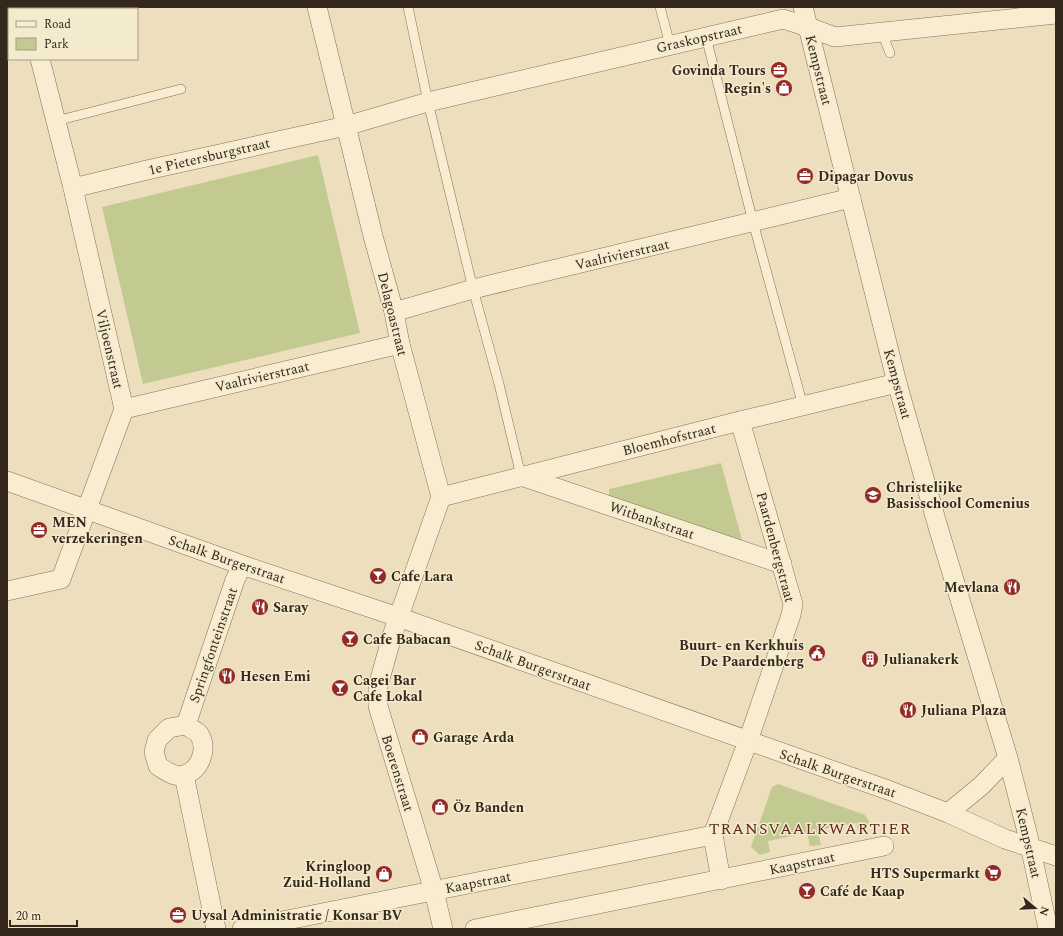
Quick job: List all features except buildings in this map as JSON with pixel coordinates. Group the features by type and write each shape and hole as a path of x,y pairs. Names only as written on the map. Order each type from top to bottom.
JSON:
{"street":[{"name":"Delagoastraat","path":"317,7 371,230 394,312 400,344 441,497"},
{"name":"Kempstraat","path":"803,7 897,383 938,527 1008,758 1027,832 1048,929"},
{"name":"Graskopstraat","path":"346,126 428,102 783,19 835,37 1056,14"},
{"name":"Viljoenstraat","path":"7,591 61,579 124,409 73,188 40,60"},
{"name":"1e Pietersburgstraat","path":"73,188 346,126"},
{"name":"Vaalrivierstraat","path":"394,312 473,289 850,198"},
{"name":"Vaalrivierstraat","path":"124,409 400,344"},
{"name":"Bloemhofstraat","path":"441,497 740,421 897,383"},
{"name":"Paardenbergstraat","path":"740,421 793,604 791,615 748,741"},
{"name":"Witbankstraat","path":"521,476 782,564"},
{"name":"Schalk Burgerstraat","path":"7,481 242,565 398,617 748,741 948,813 1005,839 1056,856"},
{"path":"398,617 441,497"},
{"name":"Springfonteinstraat","path":"186,725 235,580 242,565"},
{"name":"Boerenstraat","path":"398,617 378,686 378,706 444,929"},
{"path":"186,725 198,733 204,747 201,761 194,770 184,775 171,774 158,766 154,752 157,740 169,728 186,725"},
{"path":"721,880 713,835 748,741"},
{"path":"948,813 981,786 1008,758"},
{"path":"184,775 216,929"},
{"name":"Kaapstraat","path":"242,929 713,835"},
{"name":"Kaapstraat","path":"475,929 884,846"}],"lane":[{"path":"408,7 428,102 473,289 499,384 521,476"},
{"path":"660,7 670,45"},
{"path":"882,32 890,53"},
{"path":"706,37 753,222 803,406"},
{"path":"56,121 181,89"}],"green space":[{"path":"318,155 360,333 143,384 102,207"},
{"path":"721,463 742,540 737,542 609,498 609,489"},
{"path":"778,784 865,815 869,821 866,834 859,834 856,823 818,830 821,845 810,846 807,833 768,841 770,852 760,855 751,847 772,787"}],"place":[{"name":"Govinda Tours","path":"779,70"},
{"name":"Regin's","path":"784,88"},
{"name":"Dipagar Dovus","path":"805,176"},
{"name":"Christelijke Basisschool Comenius","path":"873,495"},
{"name":"MEN verzekeringen","path":"39,530"},
{"name":"Cafe Lara","path":"378,576"},
{"name":"Mevlana","path":"1012,587"},
{"name":"Saray","path":"260,607"},
{"name":"Cafe Babacan","path":"350,639"},
{"name":"Buurt- en Kerkhuis De Paardenberg","path":"817,653"},
{"name":"Julianakerk","path":"870,659"},
{"name":"Hesen Emi","path":"227,676"},
{"name":"Cagei Bar Cafe Lokal","path":"340,688"},
{"name":"Juliana Plaza","path":"908,710"},
{"name":"Garage Arda","path":"420,737"},
{"name":"Öz Banden","path":"440,807"},
{"name":"HTS Supermarkt","path":"993,873"},
{"name":"Kringloop Zuid-Holland","path":"384,874"},
{"name":"Café de Kaap","path":"807,891"},
{"name":"Uysal Administratie / Konsar BV","path":"178,915"}],"district":[{"name":"TRANSVAALKWARTIER","path":"810,828"}]}
